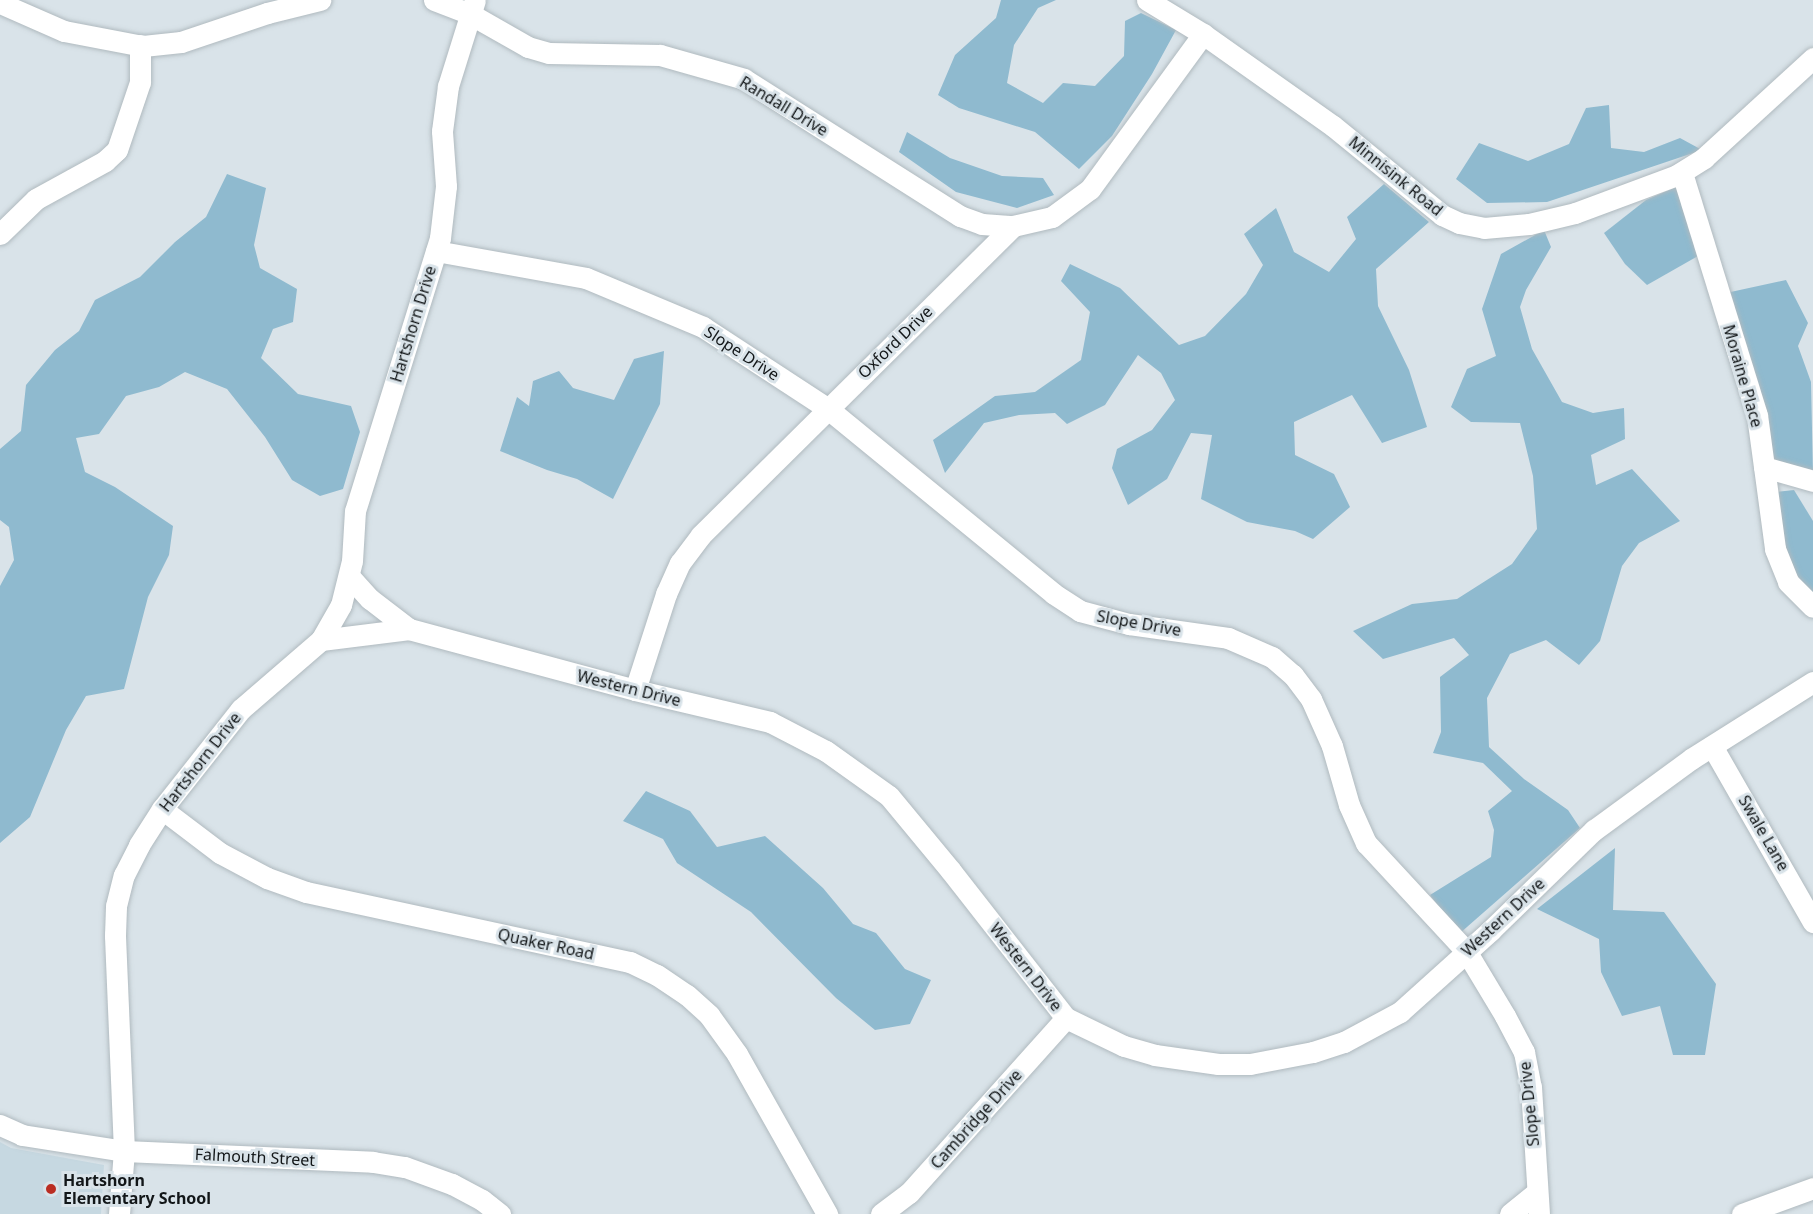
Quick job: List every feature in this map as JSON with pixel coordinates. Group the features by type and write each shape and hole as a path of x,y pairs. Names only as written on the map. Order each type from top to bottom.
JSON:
{"street":[{"path":"0,3 64,31 140,45 181,42 267,14 320,0"},
{"name":"Randall Drive","path":"434,0 472,7 528,47 549,53 660,55 744,79 960,216 982,224 1013,226"},
{"name":"Minnisink Road","path":"1146,0 1203,34 1333,126 1442,215 1484,228 1529,224 1575,213 1682,173 1704,158 1813,58"},
{"name":"Hartshorn Drive","path":"119,1214 124,1151 115,935 116,906 124,875 139,845 162,809 241,709 321,640 341,605 349,576 355,511 436,251 446,186 442,131 448,86 472,7"},
{"path":"1013,226 1052,217 1090,189 1203,34"},
{"path":"0,234 36,199 105,161 117,150 140,82 140,45"},
{"name":"Moraine Place","path":"1682,173 1757,415 1775,549 1788,582 1813,607"},
{"name":"Oxford Drive","path":"635,690 666,594 681,563 701,535 730,503 1013,226"},
{"name":"Slope Drive","path":"436,251 586,278 703,327 827,408 1054,594 1080,611 1129,624 1228,638 1272,657 1293,675 1311,699 1332,746 1349,805 1366,843 1466,951 1524,1052 1531,1087 1539,1214"},
{"path":"1764,467 1813,481"},
{"name":"Western Drive","path":"349,576 370,598 409,629"},
{"name":"Western Drive","path":"321,640 409,629 635,690 770,722 826,751 889,796 1066,1018 1124,1046 1165,1057 1218,1064 1282,1059 1323,1049 1373,1028 1418,999 1594,830 1712,746 1813,682"},
{"name":"Swale Lane","path":"1712,746 1813,922"},
{"name":"Quaker Road","path":"162,809 220,853 267,878 306,892 630,963 657,975 687,995 710,1015 737,1054 827,1214"},
{"name":"Cambridge Drive","path":"881,1214 909,1193 1066,1018"},
{"name":"Falmouth Street","path":"0,1125 22,1135 124,1151 373,1162 405,1167 452,1184 482,1200 500,1214"},
{"path":"1742,1214 1813,1188"},
{"path":"1510,1214 1536,1193"}],"shaded area":[{"path":"1001,0 1056,0 1038,8 1014,45 1007,83 1043,103 1063,83 1095,86 1124,56 1125,21 1141,13 1176,30 1152,74 1112,136 1079,169 1035,132 959,108 938,95 955,55 996,18"},
{"path":"1609,105 1611,148 1644,152 1680,138 1702,150 1547,202 1487,203 1456,179 1479,143 1528,161 1569,144 1586,108"},
{"path":"907,132 950,158 1002,176 1043,178 1054,195 1017,208 956,192 899,152"},
{"path":"227,174 266,188 254,245 260,268 297,289 293,322 273,329 261,358 298,394 351,406 360,432 343,489 320,496 292,480 265,437 227,389 185,372 159,387 126,396 99,434 76,438 85,472 115,487 173,526 169,555 148,597 124,689 86,696 66,730 30,817 0,843 0,586 14,560 9,527 0,520 0,449 21,431 26,385 55,350 79,331 95,300 140,277 175,242 206,217"},
{"path":"1384,184 1429,222 1376,269 1378,306 1409,370 1427,427 1382,443 1352,395 1294,422 1295,455 1334,474 1350,507 1313,539 1295,531 1247,522 1201,499 1212,435 1191,433 1167,479 1128,505 1112,468 1117,449 1152,430 1175,400 1161,373 1138,355 1105,405 1067,424 1055,413 1019,415 984,423 945,473 933,440 995,396 1035,392 1081,360 1090,312 1061,281 1070,264 1120,288 1179,345 1205,336 1246,294 1263,265 1244,234 1276,208 1294,252 1329,272 1356,239 1347,217"},
{"path":"1676,187 1698,256 1647,285 1625,264 1604,233 1646,200"},
{"path":"1544,230 1551,247 1526,290 1520,307 1532,349 1562,402 1593,413 1624,408 1625,439 1591,455 1596,485 1632,469 1680,521 1639,543 1622,566 1600,641 1579,665 1546,640 1510,654 1487,698 1489,747 1524,779 1568,810 1580,828 1459,934 1430,895 1491,857 1494,830 1488,811 1512,791 1483,763 1433,753 1441,732 1440,677 1469,655 1454,638 1383,659 1353,631 1412,604 1457,599 1512,564 1537,529 1533,476 1520,423 1471,422 1451,407 1467,369 1496,356 1482,309 1501,254"},
{"path":"1786,280 1808,323 1798,346 1811,382 1813,475 1773,460 1726,293"},
{"path":"664,351 660,404 613,499 577,479 500,451 517,397 529,406 533,381 559,371 573,388 614,400 634,359"},
{"path":"1794,490 1813,521 1813,595 1799,586 1781,549 1776,492"},
{"path":"646,791 690,811 717,847 765,836 823,888 853,924 876,933 905,969 931,980 910,1024 875,1030 836,998 751,912 677,863 663,839 623,821"},
{"path":"1615,848 1613,910 1664,912 1716,984 1705,1055 1673,1055 1660,1006 1622,1016 1601,972 1599,939 1537,909"},
{"name":"Hartshorn Elementary School","path":"0,1142 11,1148 104,1165 101,1214 0,1214"}],"place":[{"name":"Hartshorn Elementary School","path":"51,1189"}]}
